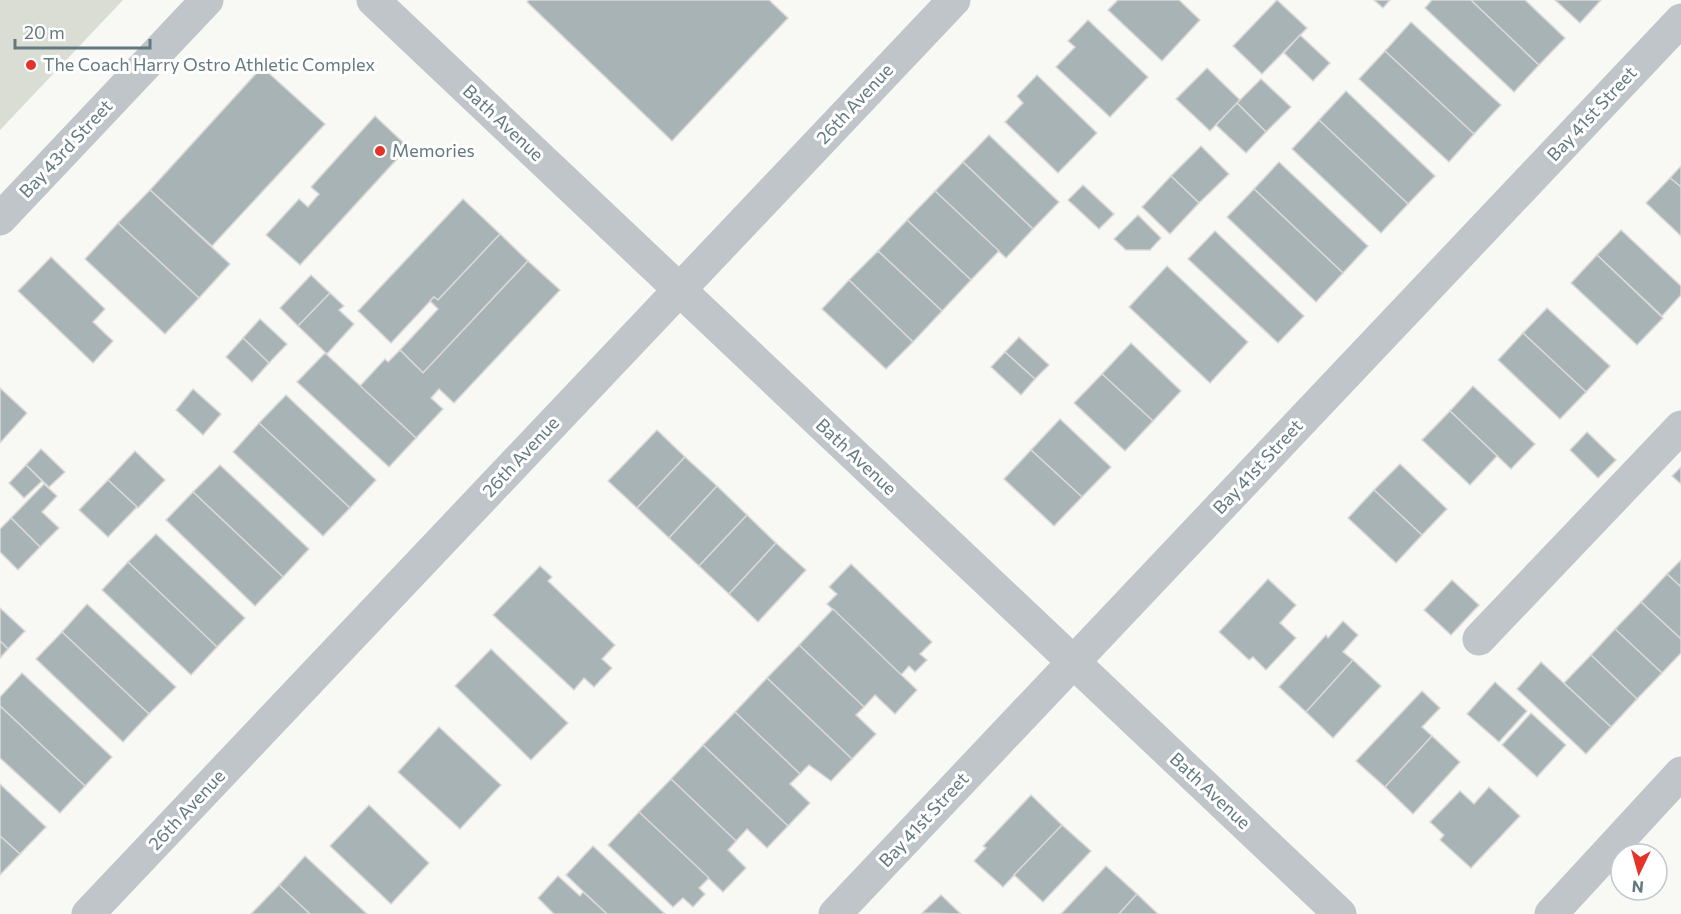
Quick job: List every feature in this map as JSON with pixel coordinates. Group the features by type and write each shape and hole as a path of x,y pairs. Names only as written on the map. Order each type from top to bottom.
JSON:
{"street":[{"name":"Bay 43rd Street","path":"0,219 207,0"},
{"name":"Bath Avenue","path":"373,0 1340,914"},
{"name":"26th Avenue","path":"88,914 954,0"},
{"name":"Bay 41st Street","path":"835,914 1681,20"},
{"path":"1479,639 1681,427"},
{"path":"1551,914 1681,773"}],"shaded area":[{"name":"The Coach Harry Ostro Athletic Complex","path":"0,0 123,0 0,130"}],"building":[{"path":"529,0 769,0 788,18 672,141 527,2"},
{"path":"1118,0 1179,0 1200,20 1162,61 1108,10"},
{"path":"1277,0 1307,28 1262,74 1233,46"},
{"path":"1374,0 1390,0 1383,8"},
{"path":"1432,0 1471,0 1539,65 1514,92 1425,8"},
{"path":"1471,0 1525,0 1565,38 1539,65"},
{"path":"1555,0 1601,0 1580,23"},
{"path":"1088,20 1148,77 1110,117 1056,67 1075,47 1068,41"},
{"path":"1411,22 1501,105 1474,134 1385,51"},
{"path":"1300,35 1330,63 1313,81 1284,53"},
{"path":"1385,51 1474,134 1449,162 1359,79"},
{"path":"262,67 325,124 212,246 150,190"},
{"path":"1207,68 1240,100 1210,131 1176,99"},
{"path":"1037,75 1097,133 1058,173 1005,122 1023,103 1017,96"},
{"path":"1261,79 1291,107 1266,132 1237,103"},
{"path":"1346,91 1435,176 1408,204 1319,120"},
{"path":"1237,103 1266,132 1246,153 1216,125"},
{"path":"375,116 408,147 300,265 266,235 299,199 308,207 319,194 311,187"},
{"path":"1319,120 1408,204 1381,233 1292,149"},
{"path":"989,135 1059,202 1033,229 963,162"},
{"path":"1201,146 1229,174 1199,203 1171,176"},
{"path":"963,162 1033,229 1006,258 935,191"},
{"path":"1279,162 1368,246 1343,273 1254,189"},
{"path":"1681,166 1681,187 1670,178"},
{"path":"1171,176 1199,203 1170,234 1142,207"},
{"path":"1670,178 1681,187 1681,236 1646,203"},
{"path":"1083,185 1114,214 1099,229 1068,200"},
{"path":"1254,189 1343,273 1316,302 1227,217"},
{"path":"150,190 230,264 199,298 118,223"},
{"path":"935,191 999,251 971,280 907,220"},
{"path":"463,199 500,234 438,300 434,297 391,343 358,311"},
{"path":"1138,215 1161,238 1150,250 1126,250 1114,239"},
{"path":"907,220 971,280 942,311 878,251"},
{"path":"118,223 199,298 165,334 85,259"},
{"path":"1621,230 1681,286 1681,295 1662,316 1597,255"},
{"path":"1215,231 1304,316 1278,343 1188,259"},
{"path":"500,234 528,261 423,373 400,350 438,309 430,301 434,297 438,300"},
{"path":"878,251 942,311 913,342 849,280"},
{"path":"1597,255 1663,318 1637,345 1571,283"},
{"path":"51,257 105,309 93,322 113,341 93,363 18,291"},
{"path":"528,261 560,290 454,403 439,389 431,398 443,409 416,438 360,386 385,359 388,362 400,350 423,373"},
{"path":"1167,266 1248,342 1210,383 1129,307"},
{"path":"311,275 330,293 298,326 280,308"},
{"path":"849,280 913,342 886,369 822,309"},
{"path":"330,293 344,306 339,310 354,324 327,354 298,326"},
{"path":"1547,308 1610,366 1586,392 1523,333"},
{"path":"260,319 287,344 269,363 243,338"},
{"path":"1523,333 1586,392 1560,419 1498,360"},
{"path":"1019,337 1049,365 1035,379 1005,352"},
{"path":"243,338 269,363 252,382 226,357"},
{"path":"1131,343 1181,391 1153,421 1102,374"},
{"path":"1005,352 1035,379 1021,395 991,367"},
{"path":"325,353 416,438 389,467 297,382"},
{"path":"1102,374 1153,421 1125,451 1074,403"},
{"path":"1473,386 1535,444 1511,469 1450,411"},
{"path":"0,388 27,413 0,443"},
{"path":"193,389 221,414 203,435 176,410"},
{"path":"286,395 376,480 350,508 259,423"},
{"path":"1450,411 1497,456 1470,485 1422,440"},
{"path":"1060,419 1111,467 1082,497 1031,450"},
{"path":"259,423 350,508 323,536 233,452"},
{"path":"657,430 685,457 637,508 608,481"},
{"path":"1587,432 1616,460 1598,478 1570,450"},
{"path":"41,449 65,472 49,487 26,465"},
{"path":"1031,450 1082,497 1054,526 1004,479"},
{"path":"135,451 165,480 138,508 108,480"},
{"path":"685,457 717,486 669,538 637,508"},
{"path":"1400,464 1447,509 1422,535 1374,490"},
{"path":"26,465 42,481 24,498 9,483"},
{"path":"220,465 309,549 283,577 193,492"},
{"path":"1681,467 1681,484 1672,476"},
{"path":"108,480 137,507 108,537 79,510"},
{"path":"44,484 57,496 42,512 59,528 40,547 11,518"},
{"path":"717,486 747,515 699,566 669,538"},
{"path":"1374,490 1422,535 1396,563 1348,518"},
{"path":"193,492 283,577 255,606 166,520"},
{"path":"747,515 776,543 729,594 699,566"},
{"path":"11,518 40,547 18,570 0,552 0,529"},
{"path":"156,534 245,618 217,647 128,562"},
{"path":"776,543 806,570 758,622 729,594"},
{"path":"1681,560 1681,587 1667,574"},
{"path":"128,562 217,647 191,675 102,590"},
{"path":"851,564 932,642 920,654 927,660 915,672 909,666 901,675 827,604 837,594 829,587"},
{"path":"540,566 552,577 548,581 615,645 602,659 612,668 594,687 584,678 574,690 493,615"},
{"path":"1667,574 1681,587 1681,639 1641,602"},
{"path":"1268,579 1296,605 1280,623 1296,638 1266,670 1253,657 1249,660 1219,632"},
{"path":"1452,580 1479,605 1451,635 1424,610"},
{"path":"1641,602 1681,639 1681,653 1662,673 1615,629"},
{"path":"87,604 176,687 149,714 62,632"},
{"path":"0,608 25,631 8,649 0,641"},
{"path":"833,609 917,690 895,714 875,695 864,707 799,645"},
{"path":"1343,621 1358,635 1343,652 1353,660 1306,712 1279,687 1326,635 1328,638"},
{"path":"1615,629 1662,673 1637,699 1591,655"},
{"path":"62,632 149,714 123,742 36,659"},
{"path":"0,641 8,649 0,658"},
{"path":"799,645 864,707 856,715 876,734 852,759 767,678"},
{"path":"491,649 568,723 531,760 455,686"},
{"path":"1591,655 1637,699 1611,727 1564,683"},
{"path":"1353,660 1381,686 1333,738 1306,712"},
{"path":"1541,662 1611,727 1586,754 1517,689"},
{"path":"22,673 112,757 85,786 0,706 0,697"},
{"path":"767,678 852,759 831,781 809,765 800,774 735,712"},
{"path":"1495,682 1527,711 1499,742 1467,714"},
{"path":"1422,691 1440,708 1422,727 1432,736 1385,787 1356,761"},
{"path":"0,706 85,786 60,813 0,758"},
{"path":"735,712 800,774 790,784 810,803 788,826 703,745"},
{"path":"1531,713 1566,745 1537,777 1502,745"},
{"path":"439,727 501,785 460,829 398,772"},
{"path":"1432,736 1460,762 1413,814 1385,787"},
{"path":"703,745 788,826 767,848 747,829 736,841 671,779"},
{"path":"671,779 736,841 728,850 746,868 723,892 639,812"},
{"path":"0,784 46,827 20,854 0,836"},
{"path":"1489,787 1520,816 1471,868 1440,840 1444,835 1430,822 1460,791 1474,804"},
{"path":"1031,795 1062,825 1003,887 974,861 986,848 983,846"},
{"path":"369,805 429,863 391,904 330,846"},
{"path":"639,812 709,878 699,888 705,894 693,907 683,898 673,907 608,845"},
{"path":"1062,825 1091,851 1043,902 1014,875"},
{"path":"0,836 20,854 0,875"},
{"path":"593,846 665,914 607,914 566,875"},
{"path":"305,856 367,914 310,914 279,885"},
{"path":"1106,866 1137,894 1119,914 1061,914"},
{"path":"558,876 580,896 583,892 607,914 554,914 538,898"},
{"path":"279,885 310,914 251,914"},
{"path":"1137,894 1158,914 1119,914"},
{"path":"941,895 961,914 922,913"}],"place":[{"name":"The Coach Harry Ostro Athletic Complex","path":"31,65"},
{"name":"Memories","path":"380,151"}]}
